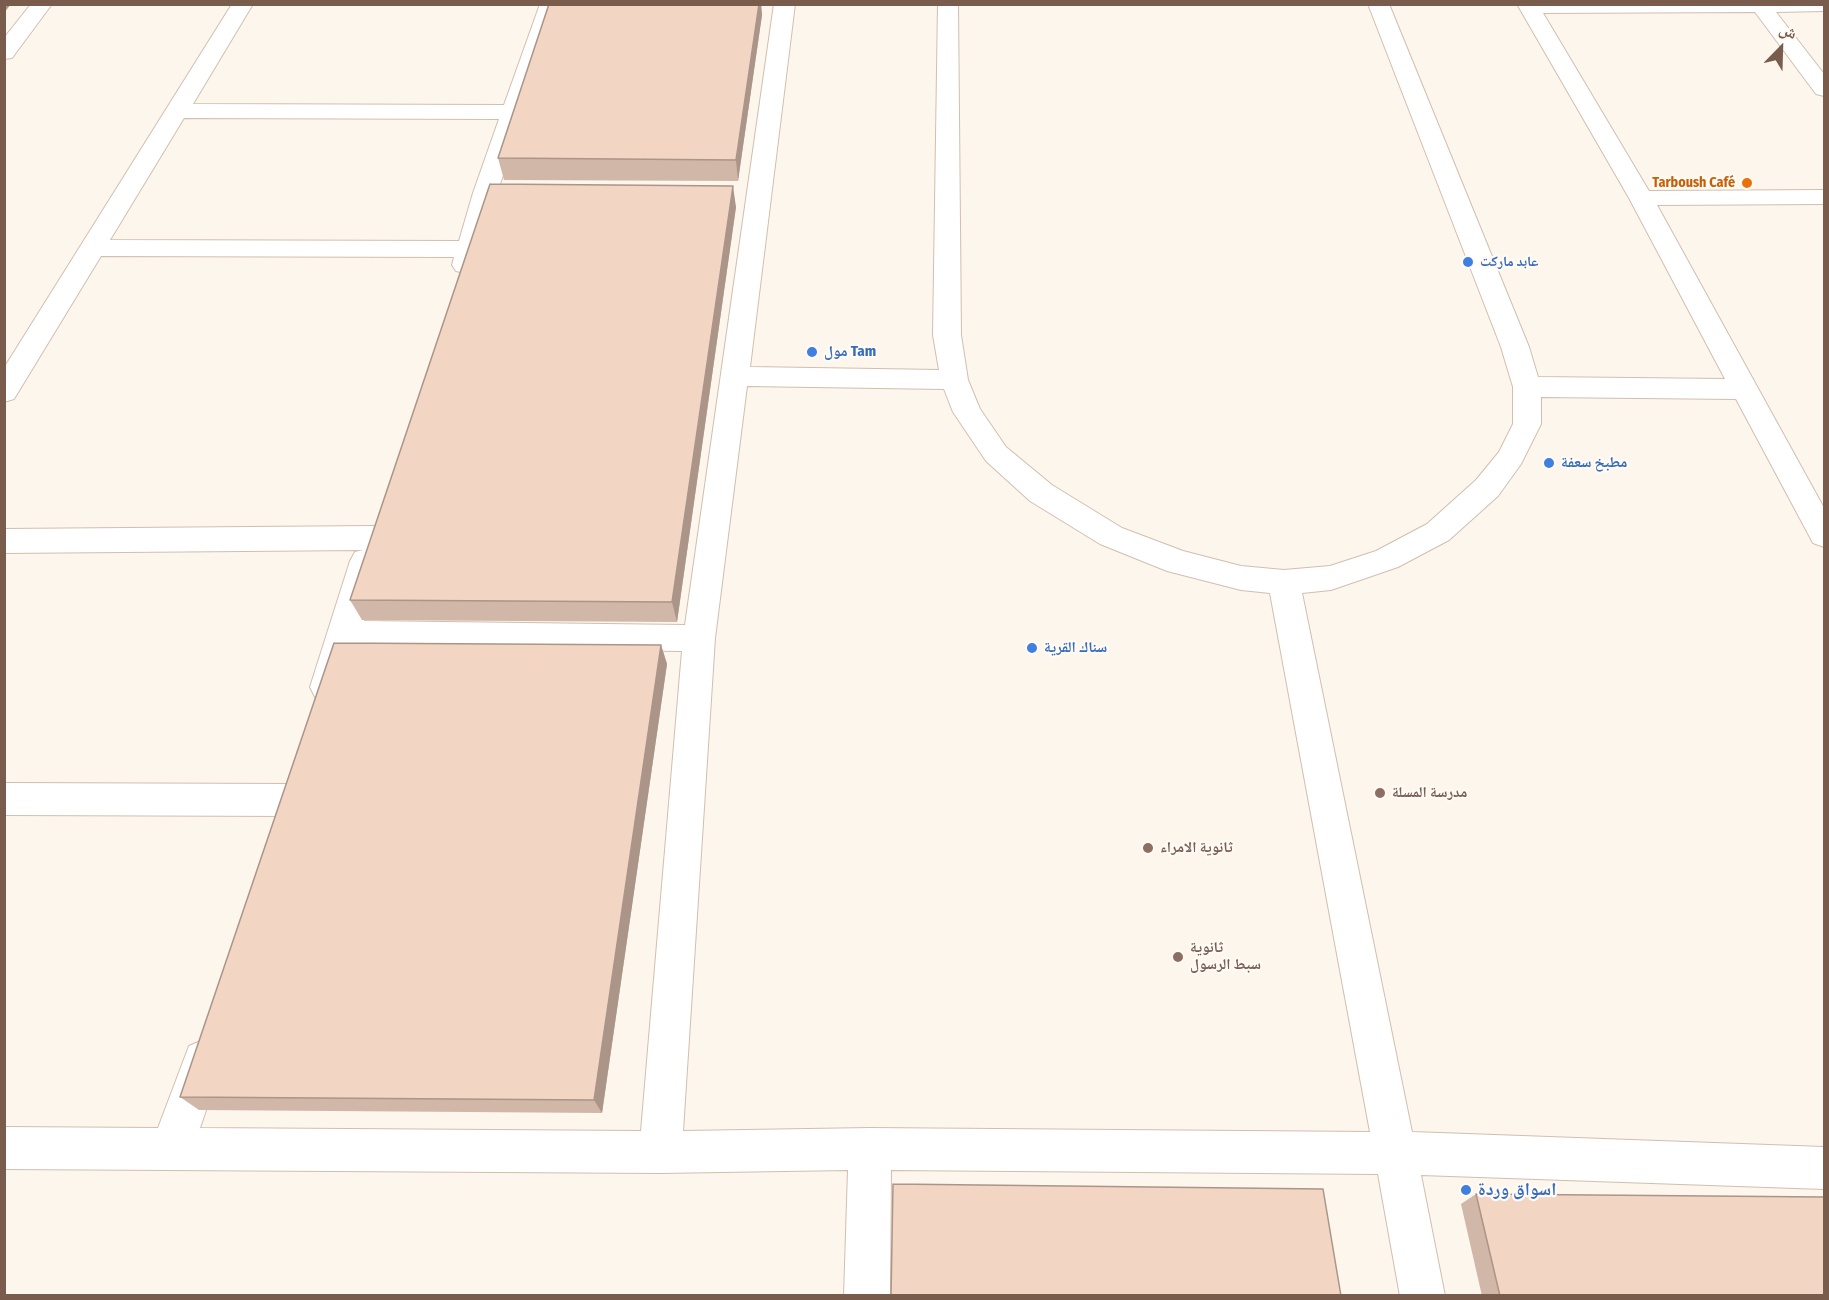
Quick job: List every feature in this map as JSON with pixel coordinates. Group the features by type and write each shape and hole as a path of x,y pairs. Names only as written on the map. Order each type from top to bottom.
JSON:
{"street":[{"path":"4,53 42,4"},
{"path":"7,384 94,248 243,4"},
{"path":"455,294 470,249 497,193 513,112 551,4"},
{"path":"660,1152 699,638 733,376 747,192 785,4"},
{"path":"948,4 947,335 954,380 967,412 996,454 1041,493 1111,536 1178,562 1241,578 1284,582 1331,578 1387,560 1438,532 1487,488 1511,457 1527,424 1527,387 1515,347 1378,4"},
{"path":"1528,5 1824,5"},
{"path":"1528,5 1641,198 1824,536"},
{"path":"1761,6 1824,89"},
{"path":"176,111 513,112"},
{"path":"1641,198 1824,197"},
{"path":"94,248 470,249"},
{"path":"733,376 954,380"},
{"path":"1527,387 1744,389"},
{"path":"4,541 376,527 319,712"},
{"path":"1284,582 1423,1296"},
{"path":"343,634 699,638"},
{"path":"4,799 290,804"},
{"path":"172,1149 214,1026"},
{"path":"4,1148 660,1152 870,1149 1396,1153 1824,1168"},
{"path":"867,1296 870,1149"}],"building":[{"path":"549,4 759,4 736,160 498,158"},
{"path":"490,184 733,186 672,602 350,600"},
{"path":"334,643 661,645 594,1100 180,1097"},
{"path":"893,1184 1323,1189 1341,1296 891,1296"},
{"path":"1476,1194 1824,1197 1824,1296 1500,1296"}],"place":[{"name":"Tarboush Café","path":"1747,183"},
{"name":"عابد ماركت","path":"1468,262"},
{"name":"مول Tam","path":"812,352"},
{"name":"مطبخ سعفة","path":"1549,463"},
{"name":"سناك القرية","path":"1032,648"},
{"name":"مدرسة المسلة","path":"1380,793"},
{"name":"ثانوية الامراء","path":"1148,848"},
{"name":"ثانوية سبط الرسول","path":"1178,957"},
{"name":"اسواق وردة","path":"1466,1190"}]}
